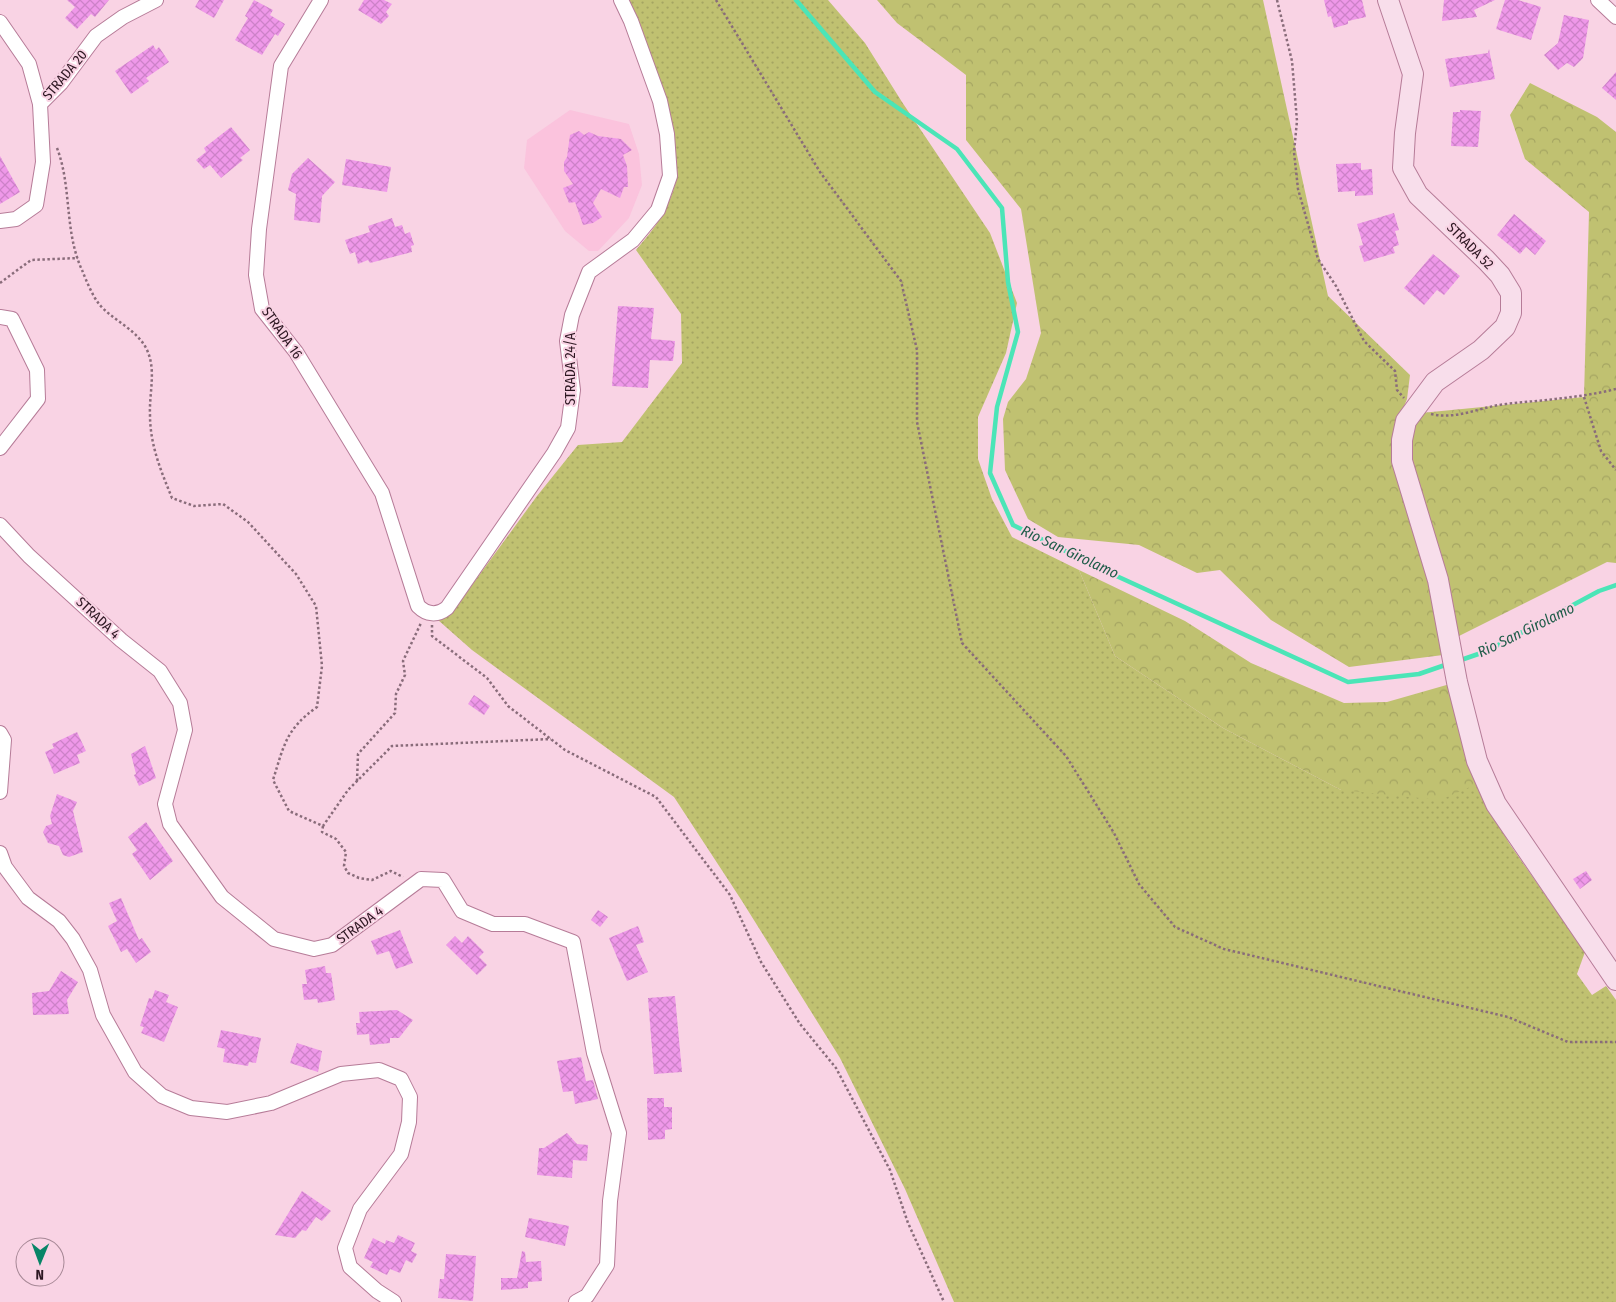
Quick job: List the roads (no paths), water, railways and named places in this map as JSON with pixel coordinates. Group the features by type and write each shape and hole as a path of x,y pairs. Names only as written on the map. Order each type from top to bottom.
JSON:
{"street":[{"name":"STRADA 20","path":"0,221 16,218 36,206 43,162 40,104 61,83 96,36 123,17 156,0"},
{"name":"STRADA 16","path":"321,0 281,66 259,229 256,275 262,309 296,352 382,493 416,600 429,613"},
{"name":"STRADA 24/A","path":"429,613 447,608 554,453 568,428 573,390 567,341 575,307 589,272 634,240 658,210 670,176 667,134 660,101 631,21 621,0"},
{"name":"STRADA 52","path":"1388,0 1413,74 1405,133 1403,168 1418,194 1500,275 1510,293 1511,313 1505,327 1481,350 1435,382 1413,410 1406,422 1402,440 1402,461 1438,580 1457,682 1478,761 1496,804 1616,980"},
{"path":"1598,0 1616,17"},
{"path":"0,22 30,64 40,104"},
{"path":"0,317 12,319 37,370 38,399 0,448"},
{"name":"STRADA 4","path":"0,525 29,556 121,640 160,671 180,703 185,730 165,804 170,824 222,897 274,939 314,949 332,945 422,878 443,880 462,912 493,924 525,924 572,942 594,1053 619,1133 610,1201 607,1265 587,1296 576,1302"},
{"path":"0,733 4,740 0,792"},
{"path":"0,852 5,867 28,898 59,921 73,939 90,970 107,1023 135,1072 162,1096 191,1108 227,1112 272,1103 341,1074 379,1070 401,1079 410,1097 409,1122 401,1154 360,1210 345,1248 350,1267 377,1291 394,1302"}],"waterway":[{"name":"Rio San Girolamo","path":"796,0 875,92 957,149 1002,208 1008,282 1018,332 997,407 990,473 1013,525 1110,573 1348,682 1419,674 1448,664"},
{"name":"Rio San Girolamo","path":"1458,661 1487,651 1599,591 1616,585"}]}
